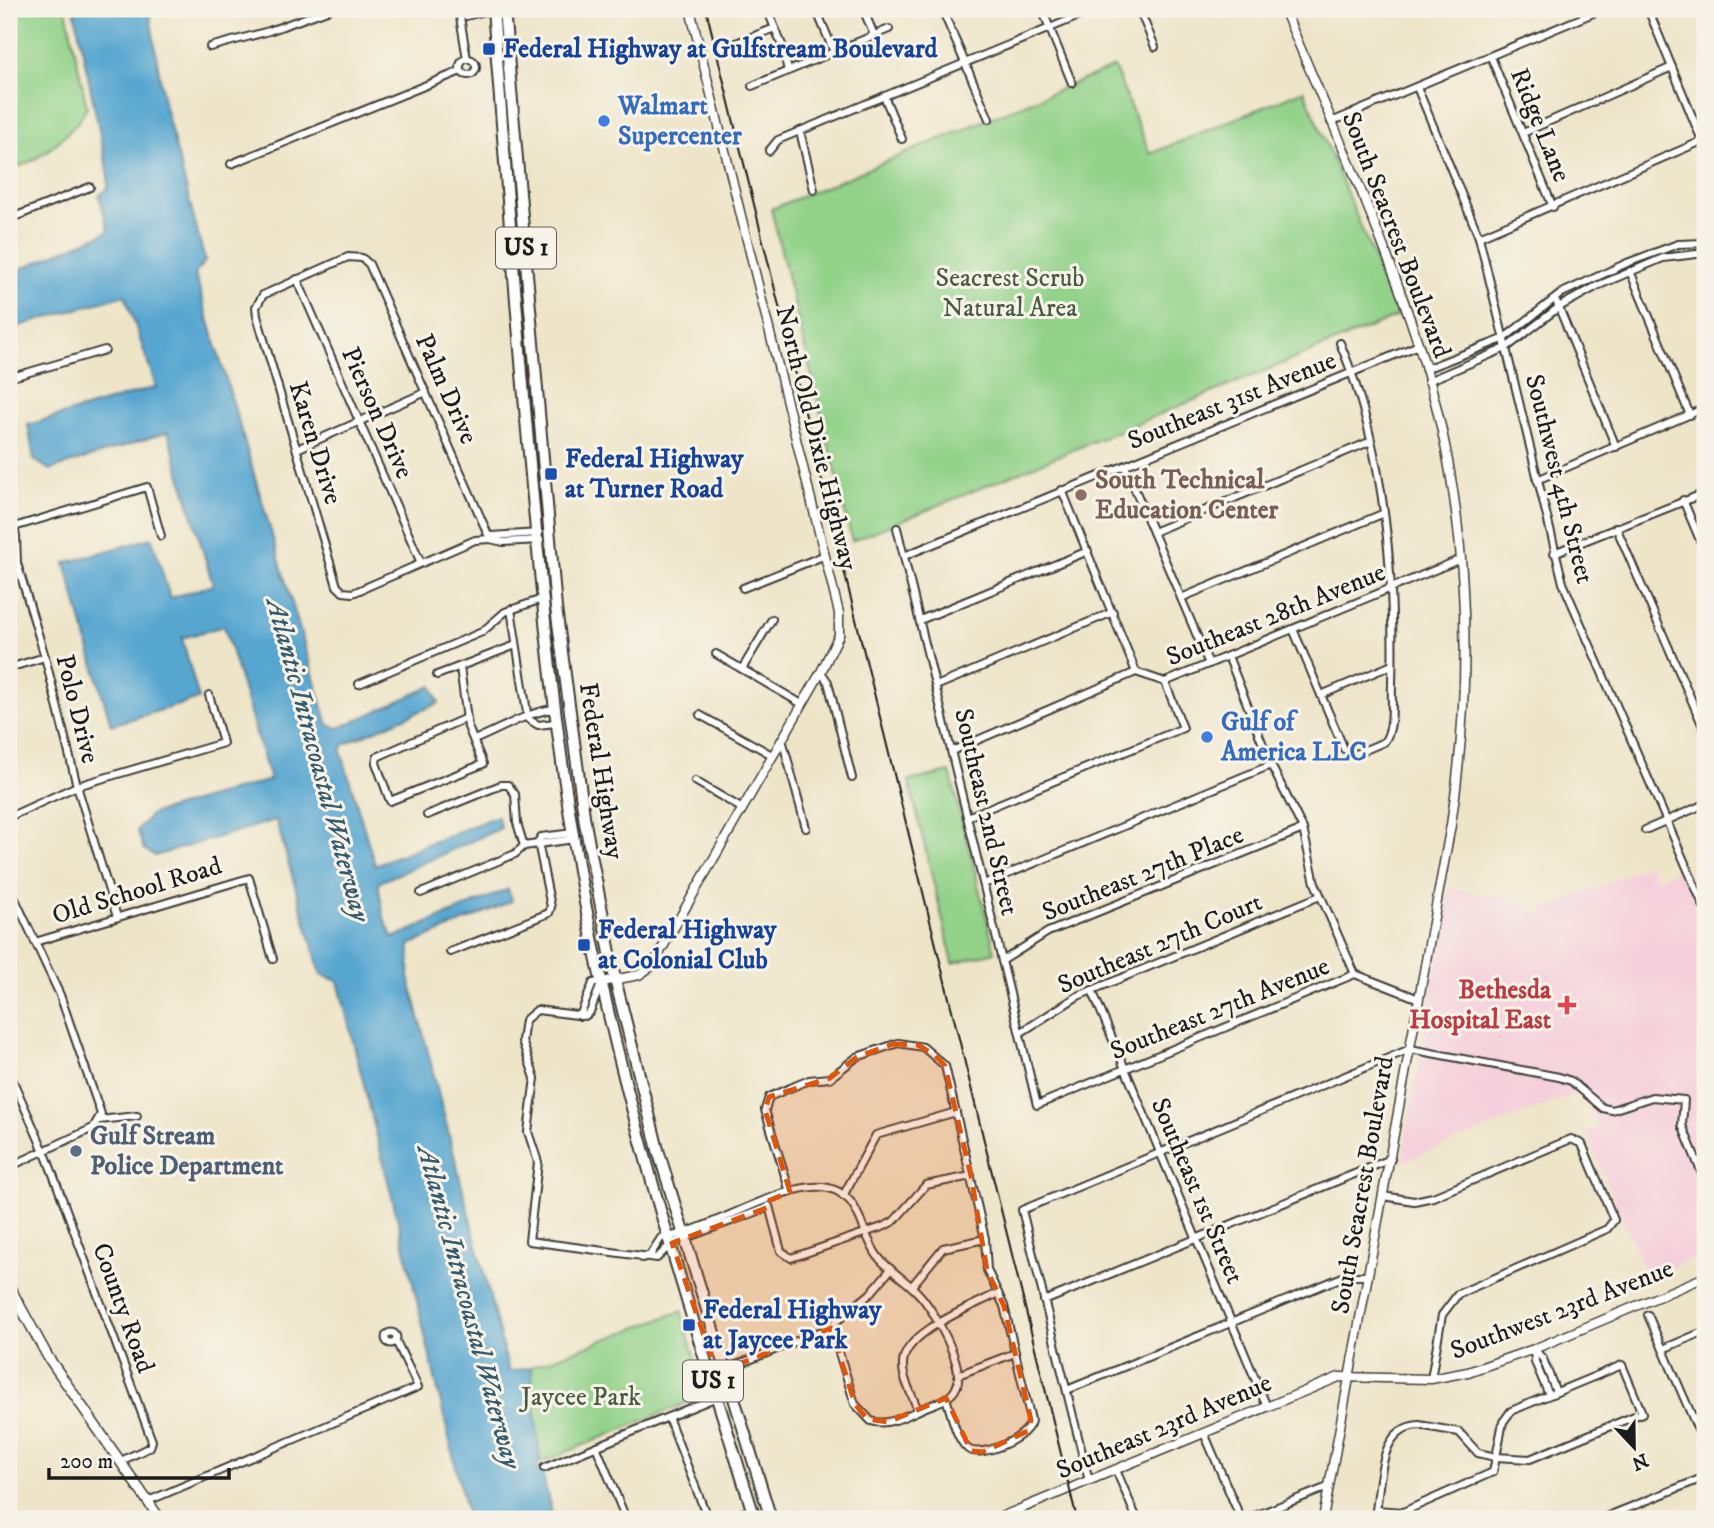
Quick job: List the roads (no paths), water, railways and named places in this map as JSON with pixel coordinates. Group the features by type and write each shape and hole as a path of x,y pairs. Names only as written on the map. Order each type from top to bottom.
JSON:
{"main road":[{"name":"Federal Highway","path":"494,9 507,202 541,599 555,723 573,836 602,982 637,1128 754,1515"},
{"name":"Federal Highway","path":"504,9 550,536 566,692 590,853 615,979 655,1141 769,1519"},
{"path":"505,174 512,188 522,193"},
{"path":"507,202 513,204 518,213 521,253 528,268"},
{"path":"513,271 519,284 525,355 536,370"},
{"path":"568,802 574,814 585,823"},
{"path":"573,836 583,839 590,853"},
{"path":"9,1286 48,1357 160,1519"},
{"path":"693,1316 700,1323 711,1360 724,1370"},
{"path":"711,1374 723,1383 735,1422 744,1433"},
{"path":"754,1515 769,1519"}],"street":[{"path":"209,47 270,32 330,9"},
{"path":"457,10 469,9"},
{"path":"487,9 494,9"},
{"path":"457,10 466,16 494,9"},
{"name":"North Old Dixie Highway","path":"602,982 639,975 652,966 821,672 839,630 839,613 690,9"},
{"path":"767,9 788,71"},
{"path":"816,9 834,52"},
{"path":"863,9 874,35"},
{"path":"942,9 989,119"},
{"path":"1042,9 1072,83"},
{"path":"769,151 778,140 1096,9"},
{"path":"1139,9 1155,47"},
{"name":"South Seacrest Boulevard","path":"1284,9 1419,345 1451,486 1461,559 1465,663 1462,740 1451,825 1323,1519"},
{"path":"1331,122 1491,57 1591,10 1604,9"},
{"path":"1479,237 1704,145 1648,9"},
{"path":"457,10 467,59"},
{"path":"736,43 775,28"},
{"path":"752,86 889,29"},
{"name":"Ridge Lane","path":"1491,57 1553,207"},
{"path":"461,71 467,75 475,70 475,62 467,59"},
{"path":"461,71 461,64 467,59"},
{"path":"1523,134 1672,67"},
{"path":"231,164 461,71"},
{"name":"Southwest 4th Street","path":"1417,87 1479,237 1563,583 1705,909"},
{"path":"884,96 902,139"},
{"path":"800,131 814,190"},
{"path":"9,219 90,187"},
{"path":"1425,369 1503,339 1555,298 1627,263 1678,244 1705,243"},
{"path":"1428,381 1506,348 1559,307 1630,272 1663,258 1705,253"},
{"name":"Palm Drive","path":"297,279 348,257 362,258 372,268 490,538"},
{"path":"1627,263 1690,415"},
{"name":"Karen Drive","path":"297,279 267,292 257,302 257,316 337,586 343,592 353,593 421,563"},
{"name":"Pierson Drive","path":"297,279 421,563"},
{"path":"1555,298 1616,447"},
{"path":"1293,629 1342,746 1348,752 1356,754 1381,744 1389,735 1392,665 1390,589 1382,514 1369,442 1351,373 1340,343"},
{"name":"Southeast 31st Avenue","path":"904,556 1419,345"},
{"path":"9,378 105,350"},
{"path":"297,449 426,392"},
{"path":"1537,480 1705,408"},
{"path":"1153,532 1369,442"},
{"path":"1125,466 1209,664"},
{"path":"14,527 147,487 161,536"},
{"path":"1062,490 1136,671"},
{"path":"1554,553 1705,493"},
{"path":"1683,500 1705,552"},
{"name":"Polo Drive","path":"9,509 14,527 17,563 45,657 77,786 117,917"},
{"path":"1181,598 1382,514"},
{"path":"1616,527 1705,731"},
{"name":"Southeast 2nd Street","path":"897,528 1037,1105"},
{"path":"421,563 475,540 492,536 550,536"},
{"path":"920,620 1088,551"},
{"path":"743,588 823,555"},
{"name":"Southeast 28th Avenue","path":"952,751 1136,671 1164,682 1461,559"},
{"path":"359,684 482,632 511,609 541,599"},
{"path":"511,609 528,719 538,725 555,723"},
{"path":"936,686 1113,612"},
{"path":"741,669 772,619"},
{"path":"437,676 516,645"},
{"path":"716,654 802,704"},
{"path":"1228,656 1271,765 1303,829 1320,896 1355,974"},
{"path":"9,668 45,657"},
{"path":"1321,695 1392,665"},
{"path":"460,667 466,718 483,764 396,801 390,801 386,797 376,763 377,757 466,718"},
{"path":"821,672 828,682 852,778"},
{"path":"967,817 1183,728 1164,682"},
{"path":"9,817 77,786 223,743 209,695"},
{"path":"474,740 528,719 535,711 554,709"},
{"path":"700,715 772,755"},
{"path":"782,738 806,828"},
{"path":"984,884 1271,765"},
{"path":"695,781 741,808"},
{"path":"427,816 500,785 508,785 515,794 517,823 524,846"},
{"path":"1644,830 1705,804"},
{"name":"Southeast 27th Place","path":"1002,961 1048,932 1303,829"},
{"path":"421,893 515,854 524,846 538,842 541,837 551,834 573,836"},
{"path":"450,952 549,913 551,906 538,842"},
{"name":"Old School Road","path":"35,942 249,878 273,959"},
{"path":"9,886 60,995 97,1096 99,1120 93,1128 9,1167"},
{"name":"Southeast 27th Court","path":"1020,1033 1092,990 1320,896"},
{"name":"Southeast 27th Avenue","path":"1037,1105 1355,974 1419,999"},
{"path":"602,982 593,983 589,988 580,1016 537,1010 529,1014 522,1041 535,1078 528,1132 538,1162 529,1241 657,1258 671,1240"},
{"name":"Southeast 1st Street","path":"1092,990 1230,1323 1268,1407"},
{"path":"790,1192 765,1110 769,1097 809,1080 830,1078 857,1057 893,1044 908,1043 932,1052 944,1066 956,1112 985,1239 987,1270 998,1293 1015,1353 1031,1420 1030,1428 1025,1434 983,1452 971,1451 962,1441 946,1398"},
{"path":"1089,1481 1022,1210 1410,1049 1559,1077 1571,1081 1603,1108 1612,1110 1660,1096 1684,1100 1682,1125 1705,1181"},
{"path":"9,1072 44,1152"},
{"path":"843,1196 876,1135 956,1112"},
{"path":"99,1120 137,1116"},
{"path":"1383,1196 1414,1200 1433,1197 1571,1139 1582,1144 1614,1220 1613,1225 1473,1285 1452,1300 1439,1325 1431,1379"},
{"name":"County Road","path":"44,1152 152,1441 150,1447 121,1461"},
{"path":"1044,1301 1391,1159"},
{"path":"769,1204 777,1242 787,1258 796,1257 894,1221 926,1185 971,1175"},
{"path":"642,1258 652,1252 658,1240 684,1236 769,1204 790,1192 823,1187 843,1196 856,1208 873,1251 930,1306 940,1324 958,1375 957,1388 946,1398 918,1410 884,1423 875,1423 863,1416 855,1404 831,1326"},
{"path":"912,1286 943,1248 985,1239"},
{"path":"724,1370 831,1326 870,1294 891,1269"},
{"path":"1067,1391 1345,1276 1368,1276"},
{"name":"Southwest 23rd Avenue","path":"1349,1377 1431,1379 1479,1369 1534,1349 1705,1277"},
{"path":"918,1410 904,1374 903,1357 914,1338 998,1293"},
{"path":"1648,1315 1705,1446"},
{"path":"1663,1349 1705,1331"},
{"path":"148,1501 418,1387 396,1341"},
{"path":"1534,1349 1542,1359 1556,1392"},
{"path":"1534,1349 1535,1362 1549,1395"},
{"path":"958,1375 1015,1353"},
{"path":"1549,1395 1507,1414 1496,1457 1490,1476 1403,1511 1376,1510 1388,1446 1404,1428 1419,1425 1459,1432 1478,1453 1496,1457 1530,1459 1642,1413 1622,1365 1549,1395"},
{"name":"Southeast 23rd Avenue","path":"996,1519 1010,1517 1089,1481 1339,1377 1349,1377"},
{"path":"544,1468 718,1396"},
{"path":"668,1417 708,1519"},
{"path":"1697,1427 1705,1424"},
{"path":"1204,1433 1241,1519"},
{"path":"596,1446 626,1519"},
{"path":"1116,1470 1137,1519"},
{"path":"1601,1519 1705,1477"},
{"path":"1247,1519 1328,1487"},
{"path":"721,1519 754,1515"}],"water":[{"name":"Atlantic Intracoastal Waterway","path":"74,9 149,9 164,103 205,261 195,274 328,725 339,728 432,686 439,703 344,744 341,751 375,865 497,816 501,828 378,883 384,918 393,938 508,889 512,901 410,945 409,977 509,1372 531,1367 540,1463 536,1468 538,1473 542,1472 553,1519 468,1519 403,1241 338,981 321,975 276,820 155,856 144,849 137,830 152,814 270,780 224,626 182,638 199,699 111,725 65,563 152,538 170,598 213,585 168,432 50,470 34,460 28,425 156,387 125,295 9,329 9,274 109,231 99,196 108,188 108,173"}],"railway":[{"path":"706,9 1077,1519"}],"place":[{"name":"Federal Highway at Gulfstream Boulevard","path":"489,49"},
{"name":"Walmart Supercenter","path":"604,121"},
{"name":"Federal Highway at Turner Road","path":"551,474"},
{"name":"South Technical Education Center","path":"1081,495"},
{"name":"Gulf of America LLC","path":"1207,737"},
{"name":"Federal Highway at Colonial Club","path":"584,945"},
{"name":"Bethesda Hospital East","path":"1567,1005"},
{"name":"Gulf Stream Police Department","path":"76,1151"},
{"name":"Federal Highway at Jaycee Park","path":"689,1325"}],"park label":[{"name":"Seacrest Scrub Natural Area","path":"1010,293"},
{"name":"Jaycee Park","path":"581,1397"}]}
